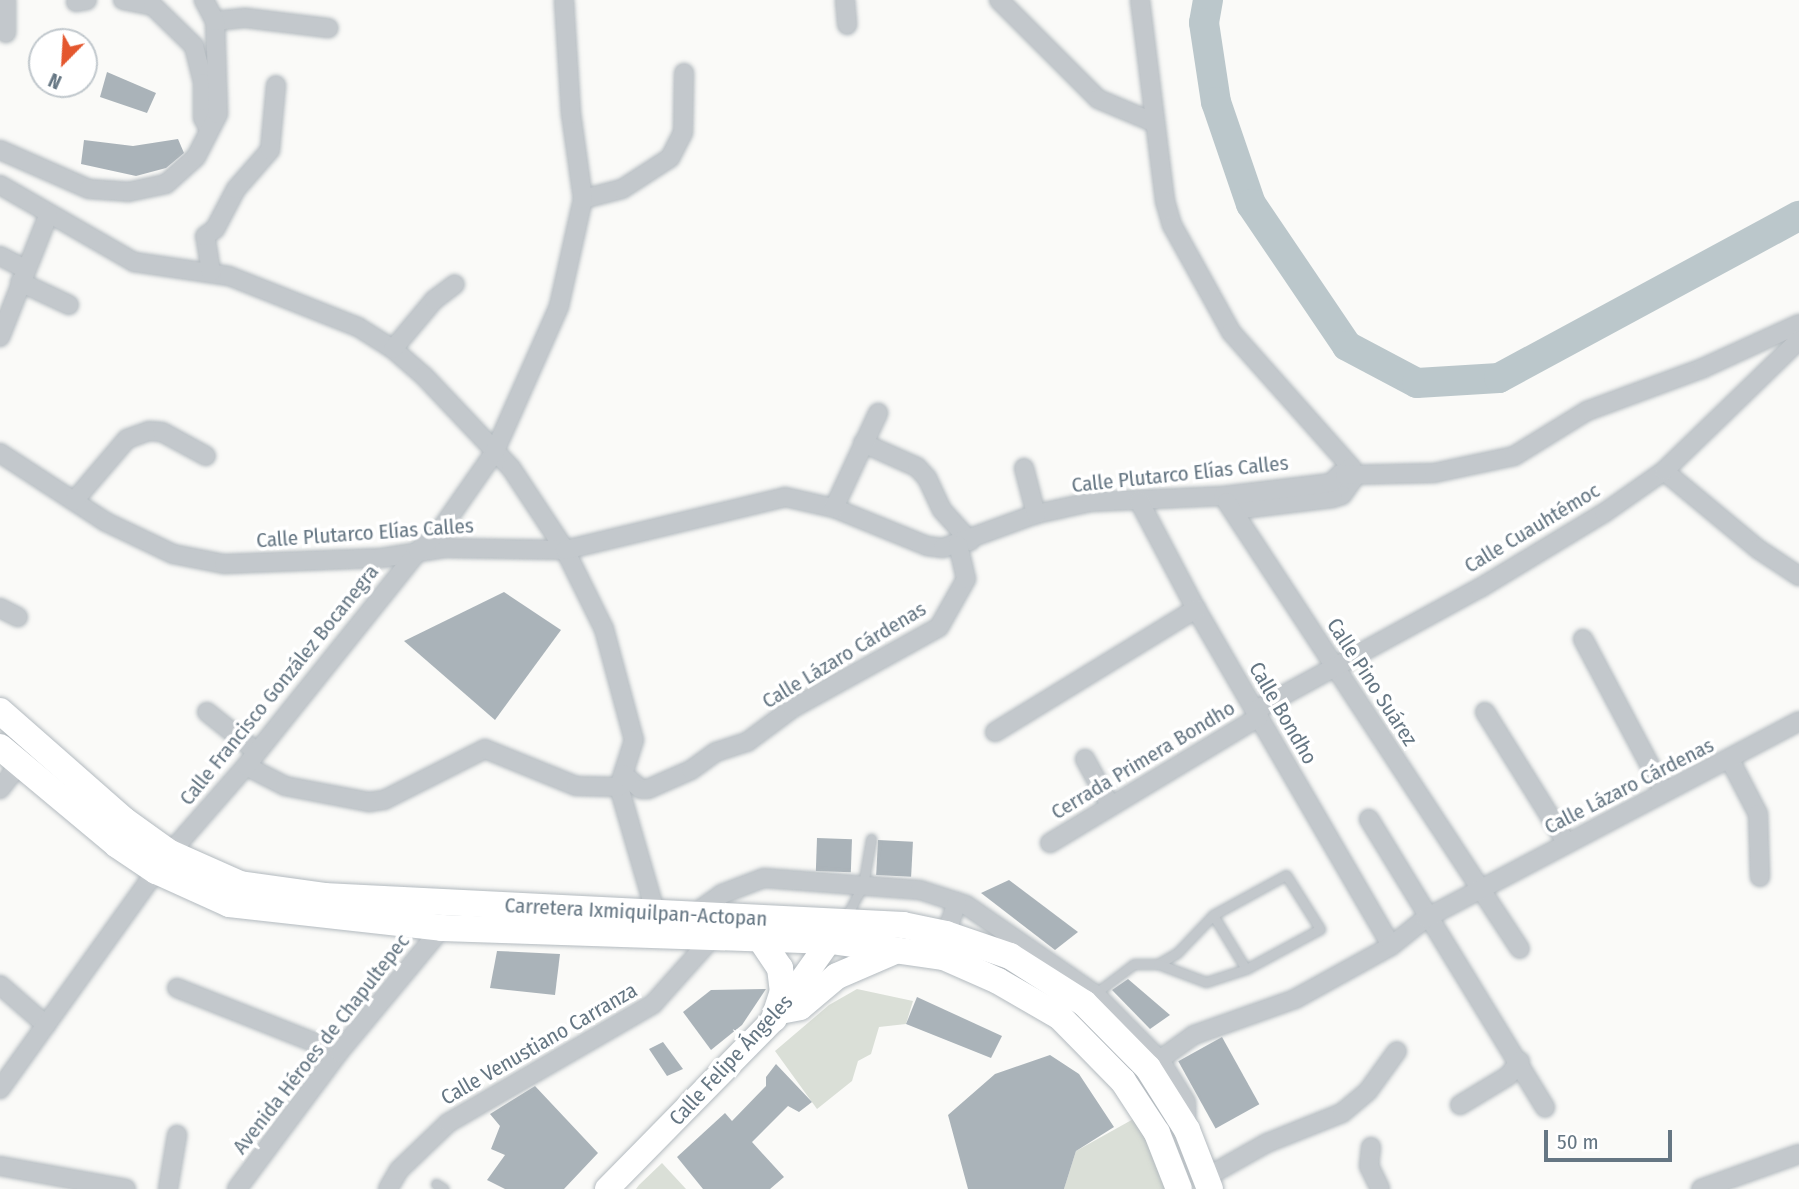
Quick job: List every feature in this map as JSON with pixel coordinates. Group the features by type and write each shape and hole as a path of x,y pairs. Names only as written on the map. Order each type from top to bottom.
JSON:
{"main road":[{"name":"Carretera Ixmiquilpan-Actopan","path":"0,711 124,820 163,862 240,884 324,896 692,915 837,931 946,934 1024,953 1090,998 1154,1064 1189,1136 1214,1179"},
{"path":"0,747 19,765 229,904 442,928 761,940 837,931 944,957 998,981 1060,1017 1123,1081 1157,1133 1179,1189"},
{"name":"Calle Felipe Ángeles","path":"607,1189 777,1015 837,931"},
{"path":"761,940 780,968 783,991 777,1015"},
{"path":"777,1015 800,1007 837,976 903,948"}],"street":[{"path":"6,0 6,33"},
{"path":"123,0 153,6 194,46 203,83 203,118 209,129"},
{"path":"0,150 89,189 128,192 166,184 196,157 218,103 215,21 204,0"},
{"name":"Calle Francisco González Bocanegra","path":"0,1089 163,862 252,759 418,551 464,500 494,453 559,306 583,199 571,114 564,0"},
{"path":"845,0 847,25"},
{"path":"999,0 1098,99 1155,123"},
{"path":"1140,0 1165,201 1178,237 1231,332 1351,467 1347,476"},
{"path":"215,21 246,18 328,28"},
{"path":"583,199 622,189 670,158 683,132 684,73"},
{"path":"211,272 205,236 215,229 236,189 270,149 276,85"},
{"path":"0,185 48,216 147,267 211,272 358,327 393,349 511,468 565,550 604,629 634,740 621,781 656,914"},
{"path":"1,329 48,216"},
{"path":"0,256 23,275 69,305"},
{"path":"393,349 434,300 455,284"},
{"name":"Calle Cuauhtémoc","path":"1257,713 1335,666 1480,587 1604,513 1664,471 1798,331"},
{"name":"Calle Plutarco Elías Calles","path":"0,453 129,533 199,562 368,559 418,551 565,550 765,498 785,497 834,508 927,546 964,543 1036,514 1091,502 1228,503 1331,484 1347,476 1434,473 1514,456 1587,411 1798,331"},
{"path":"834,508 878,413"},
{"path":"74,501 127,439 149,430 162,432 206,456"},
{"path":"863,443 917,467 928,478 942,510 964,543"},
{"path":"1024,468 1036,514"},
{"path":"1664,471 1758,548 1799,576"},
{"name":"Calle Bondho","path":"1139,501 1196,610 1391,946"},
{"name":"Calle Pino Suárez","path":"1228,503 1520,949"},
{"name":"Calle Lázaro Cárdenas","path":"621,781 648,789 691,770 716,752 747,742 793,708 939,628 966,579 964,543"},
{"path":"0,608 18,617"},
{"path":"995,732 1196,610"},
{"path":"1583,639 1663,790"},
{"path":"207,712 252,759 285,786 369,802 384,800 485,749 576,786 621,781"},
{"path":"1485,712 1566,842"},
{"name":"Cerrada Primera Bondho","path":"1050,844 1257,713"},
{"name":"Calle Lázaro Cárdenas","path":"1154,1064 1194,1035 1295,999 1391,946 1426,918 1482,892 1566,842 1663,790 1730,760 1799,721"},
{"path":"1085,760 1110,805"},
{"path":"1730,760 1758,814 1760,877"},
{"path":"0,789 19,765"},
{"path":"1369,819 1426,918 1520,1061 1545,1108"},
{"path":"692,915 722,894 764,878 920,890 957,902 1024,953"},
{"path":"946,934 957,902"},
{"name":"Avenida Héroes de Chapultepec","path":"237,1189 339,1052 442,928"},
{"name":"Calle Venustiano Carranza","path":"388,1189 400,1170 448,1123 653,1004 713,937"},
{"path":"0,985 46,1025"},
{"path":"177,988 339,1052"},
{"path":"1222,1189 1214,1179 1267,1143 1342,1114 1368,1091 1397,1051"},
{"path":"1460,1105 1508,1076 1520,1061"},
{"path":"168,1189 177,1135"},
{"path":"1371,1147 1368,1166 1380,1189"},
{"path":"1701,1189 1799,1154"},
{"path":"0,1166 126,1189"}],"lane":[{"path":"837,931 863,885 872,839"},
{"path":"1090,998 1134,964 1158,964 1206,982 1246,969 1320,929 1286,875 1213,915 1177,953 1158,964"},
{"path":"1213,915 1246,969"}],"shaded area":[{"path":"857,989 913,1001 906,1024 879,1027 871,1054 858,1061 852,1081 817,1109 775,1051 829,1005"},
{"path":"1137,1117 1170,1189 1064,1189 1076,1151"},
{"path":"662,1163 686,1189 636,1189 639,1185"}],"building":[{"path":"107,72 156,93 147,113 100,97"},
{"path":"178,139 184,153 166,168 136,176 81,164 84,140 133,146"},
{"path":"504,592 561,630 495,720 404,641"},
{"path":"817,838 852,839 851,872 816,871"},
{"path":"878,840 913,842 911,877 876,875"},
{"path":"1009,880 1078,932 1055,950 981,893"},
{"path":"497,951 560,954 555,995 490,988"},
{"path":"1128,979 1170,1015 1150,1029 1112,990"},
{"path":"766,989 742,1025 711,1050 683,1012 711,990"},
{"path":"917,997 1002,1036 991,1058 906,1024"},
{"path":"1222,1037 1259,1104 1216,1129 1178,1061"},
{"path":"663,1042 683,1069 667,1076 649,1049"},
{"path":"1050,1055 1079,1074 1114,1127 1076,1151 1064,1189 968,1189 948,1115 995,1074"},
{"path":"776,1064 812,1102 799,1112 788,1106 752,1142 784,1177 770,1189 703,1189 677,1157 725,1113 732,1121 766,1086 766,1077"},
{"path":"535,1086 598,1153 564,1189 505,1189 487,1180 505,1155 491,1149 500,1126 490,1114"}],"waterway":[{"path":"1208,0 1204,23 1216,102 1251,204 1347,346 1417,383 1499,378 1799,216"}]}
